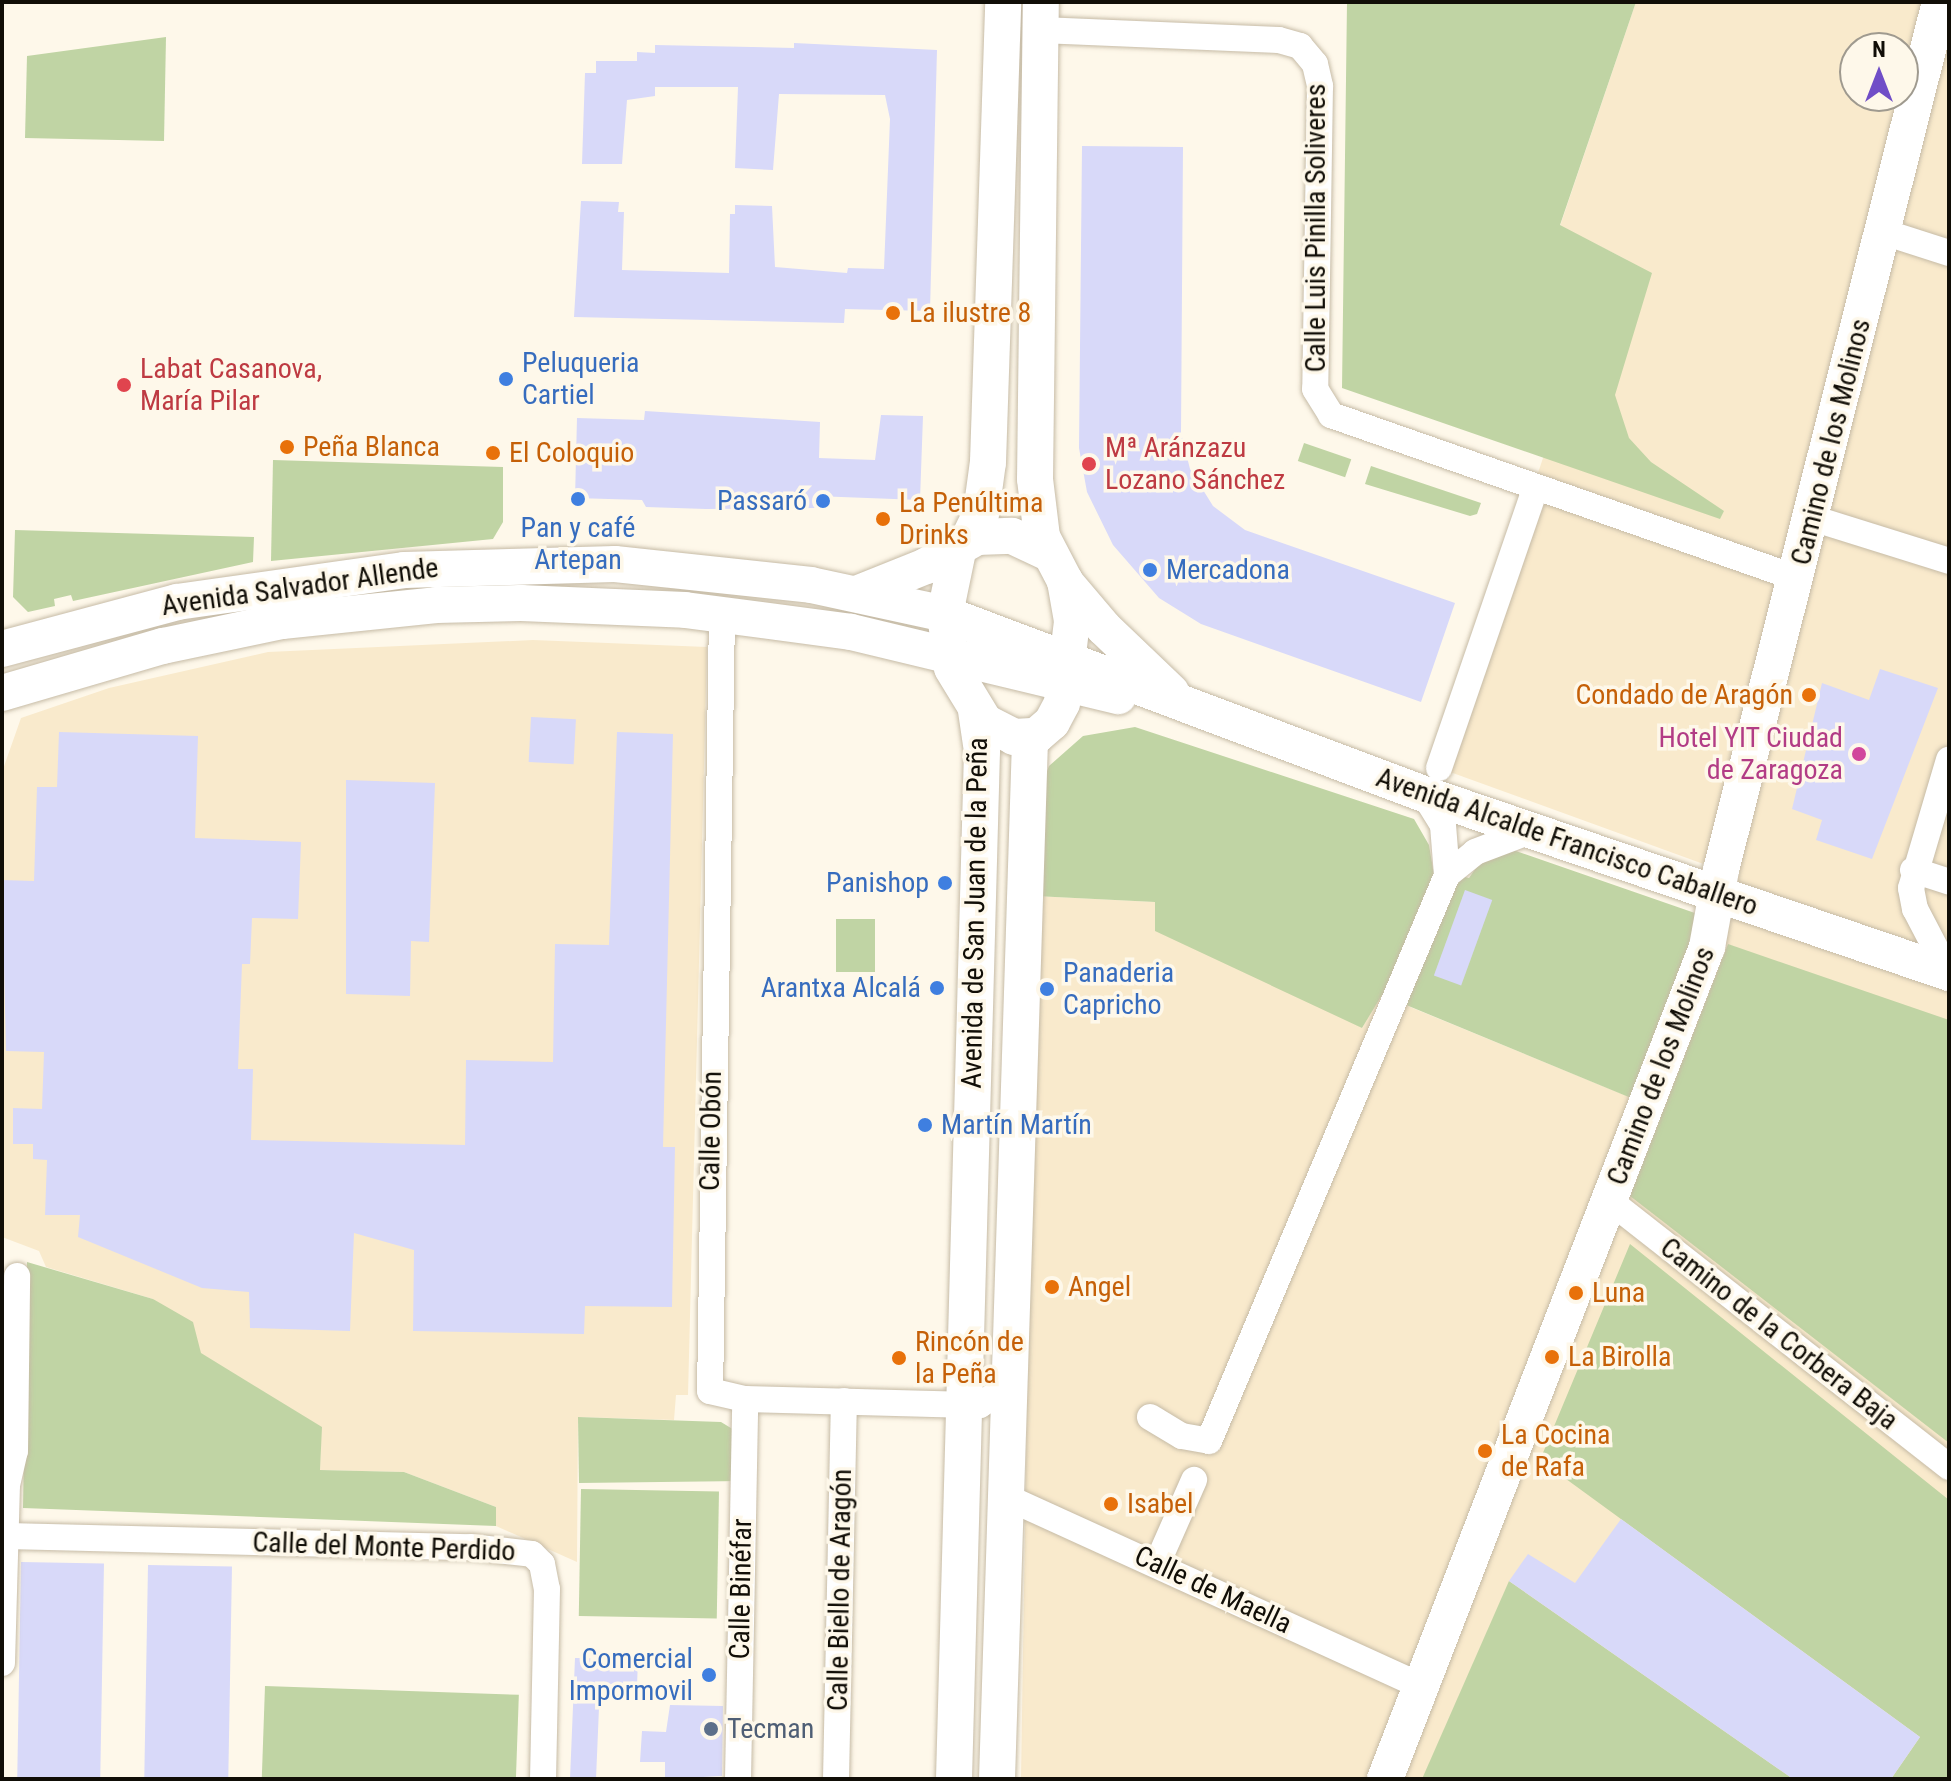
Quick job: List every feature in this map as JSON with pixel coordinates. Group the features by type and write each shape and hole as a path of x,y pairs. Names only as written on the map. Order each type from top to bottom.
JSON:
{"main road":[{"name":"Avenida de San Juan de la Peña","path":"954,1779 982,751 976,711 947,653 945,614 963,546 981,513 988,462 1003,2"},
{"name":"Camino de los Molinos","path":"1385,1779 1681,1023 1715,920 1718,894 1942,6"},
{"path":"1041,16 1035,466 1040,525 1071,607 1068,672"},
{"path":"859,593 963,546 1012,536 1056,567"},
{"name":"Avenida Salvador Allende","path":"2,649 177,602 329,577 443,567 615,564 739,574 859,593 945,614 1068,672"},
{"name":"Avenida Alcalde Francisco Caballero","path":"1056,567 1104,628 1187,706"},
{"name":"Avenida Salvador Allende","path":"2,693 215,633 350,612 521,603 722,614 851,632 947,653"},
{"name":"Avenida Alcalde Francisco Caballero","path":"947,653 1068,672 1432,781 1533,830 1948,973"},
{"name":"Avenida de San Juan de la Peña","path":"997,1779 1007,1387 1038,734 1068,672"},
{"name":"Avenida Alcalde Francisco Caballero","path":"1038,734 1082,716 1187,706"},
{"name":"Avenida de San Juan de la Peña","path":"976,711 994,728 1038,734"}],"street":[{"name":"Calle Luis Pinilla Soliveres","path":"1041,16 1279,40 1300,46 1319,75 1314,374 1322,409 1797,578"},
{"path":"1884,232 1949,253"},
{"path":"1150,1417 1182,1436 1209,1441 1447,875 1443,825 1432,781 1536,487"},
{"path":"1812,518 1949,561"},
{"name":"Calle Obón","path":"722,614 707,1382 715,1395 745,1399 964,1404"},
{"path":"1948,973 1915,909 1913,870 1949,760"},
{"path":"1447,875 1475,852 1533,830"},
{"path":"1913,870 1949,882"},
{"name":"Camino de la Corbera Baja","path":"1610,1201 1949,1467"},
{"path":"2,1663 7,1485 15,1451 17,1276"},
{"path":"964,1404 991,1402 1007,1387"},
{"name":"Calle Binéfar","path":"738,1779 745,1399"},
{"name":"Calle Biello de Aragón","path":"836,1779 844,1401"},
{"path":"1157,1564 1194,1480"},
{"name":"Calle de Maella","path":"1004,1496 1421,1686"},
{"name":"Calle del Monte Perdido","path":"7,1536 484,1547 532,1554 542,1564 547,1589 543,1779"}],"shaded area":[{"path":"1636,2 1949,2 1949,1779 1021,1779 1035,896 1155,902 1362,1028 1381,995 1649,1105 1720,870 1439,768 1543,458 1627,260 1560,226"},
{"path":"533,640 707,647 688,1395 676,1395 674,1420 578,1417 577,1562 496,1526 496,1507 404,1472 320,1470 321,1427 200,1353 153,1299 46,1267 39,1251 2,1237 2,772 21,718 109,688 268,652"}],"green space":[{"path":"1347,2 1636,2 1560,225 1652,273 1615,395 1629,438 1651,462 1724,511 1720,519 1342,388"},
{"path":"166,37 164,141 25,138 27,56"},
{"path":"1304,443 1351,459 1345,477 1298,461"},
{"path":"273,460 503,467 503,522 493,539 271,561"},
{"path":"1371,466 1481,503 1477,514 1470,516 1365,484"},
{"path":"15,530 254,537 253,562 73,601 71,595 54,599 55,606 28,612 13,597"},
{"path":"1135,727 1414,819 1429,845 1433,869 1469,878 1493,843 1715,920 1648,1105 1382,995 1362,1028 1155,931 1155,902 1035,896 1043,781 1049,766 1083,736"},
{"path":"836,919 875,919 875,972 836,972"},
{"path":"1728,944 1949,1020 1949,1443 1630,1196"},
{"path":"1630,1244 1949,1500 1949,1779 1891,1779 1920,1737 1540,1460"},
{"path":"27,1262 153,1299 193,1322 201,1353 322,1427 320,1470 404,1472 496,1507 496,1526 23,1508"},
{"path":"578,1417 721,1422 744,1436 743,1481 579,1483"},
{"path":"581,1489 719,1491 717,1618 579,1616"},
{"path":"1509,1581 1793,1779 1422,1779"},
{"path":"265,1686 519,1695 516,1779 262,1779"}],"building":[{"path":"794,43 937,50 930,311 845,309 844,323 574,317 581,201 619,202 618,212 624,212 622,270 729,273 730,214 735,214 735,205 772,206 775,267 847,273 848,268 884,269 890,119 885,95 779,94 773,170 735,168 738,87 655,87 655,96 627,100 622,164 582,164 585,73 596,73 596,61 637,61 637,52 655,53 655,45 794,48"},
{"path":"1082,146 1183,147 1181,433 1190,469 1213,506 1245,530 1455,603 1421,702 1201,624 1159,598 1113,545 1087,492 1079,448"},
{"path":"645,411 820,422 819,458 875,460 881,415 923,416 920,500 815,496 815,508 706,509 646,507 642,500 575,498 577,418 644,420"},
{"name":"Hotel YIT Ciudad de Zaragoza","path":"1880,669 1938,688 1872,859 1816,840 1822,820 1792,809 1822,683 1869,700"},
{"path":"531,717 576,719 574,764 529,762"},
{"path":"59,732 198,736 195,838 301,842 298,919 252,918 250,964 242,964 238,1069 253,1069 251,1140 465,1145 466,1060 553,1062 555,944 609,945 617,732 673,734 663,1147 675,1147 672,1307 585,1306 584,1334 413,1331 414,1250 354,1233 350,1331 250,1328 249,1292 202,1288 78,1237 80,1215 45,1215 47,1160 33,1159 33,1144 13,1144 13,1108 42,1109 44,1052 6,1051 2,880 34,881 37,787 57,787"},
{"path":"346,780 435,783 429,942 411,941 410,996 346,994"},
{"path":"1465,890 1492,900 1461,985 1434,976"},
{"path":"1621,1519 1920,1737 1891,1779 1793,1779 1509,1581 1528,1554 1575,1583"},
{"path":"21,1562 104,1563 100,1779 17,1779"},
{"path":"148,1565 232,1566 228,1779 144,1779"},
{"path":"575,1658 638,1659 637,1686 600,1684 596,1779 570,1779"},
{"path":"670,1705 723,1706 722,1776 665,1779 665,1762 640,1762 642,1731 666,1732"}],"place":[{"name":"La ilustre 8","path":"893,313"},
{"name":"Peluqueria Cartiel","path":"506,379"},
{"name":"Labat Casanova, María Pilar","path":"124,385"},
{"name":"Peña Blanca","path":"287,447"},
{"name":"El Coloquio","path":"493,453"},
{"name":"Mª Aránzazu Lozano Sánchez","path":"1089,464"},
{"name":"Pan y café Artepan","path":"578,499"},
{"name":"Passaró","path":"823,501"},
{"name":"La Penúltima Drinks","path":"883,519"},
{"name":"Mercadona","path":"1150,570"},
{"name":"Condado de Aragón","path":"1809,695"},
{"name":"Hotel YIT Ciudad de Zaragoza","path":"1859,754"},
{"name":"Panishop","path":"945,883"},
{"name":"Arantxa Alcalá","path":"937,988"},
{"name":"Panaderia Capricho","path":"1047,989"},
{"name":"Martín Martín","path":"925,1125"},
{"name":"Angel","path":"1052,1287"},
{"name":"Luna","path":"1576,1293"},
{"name":"La Birolla","path":"1552,1357"},
{"name":"Rincón de la Peña","path":"899,1358"},
{"name":"La Cocina de Rafa","path":"1485,1451"},
{"name":"Isabel","path":"1111,1504"},
{"name":"Comercial Impormovil","path":"709,1675"},
{"name":"Tecman","path":"711,1729"}]}
